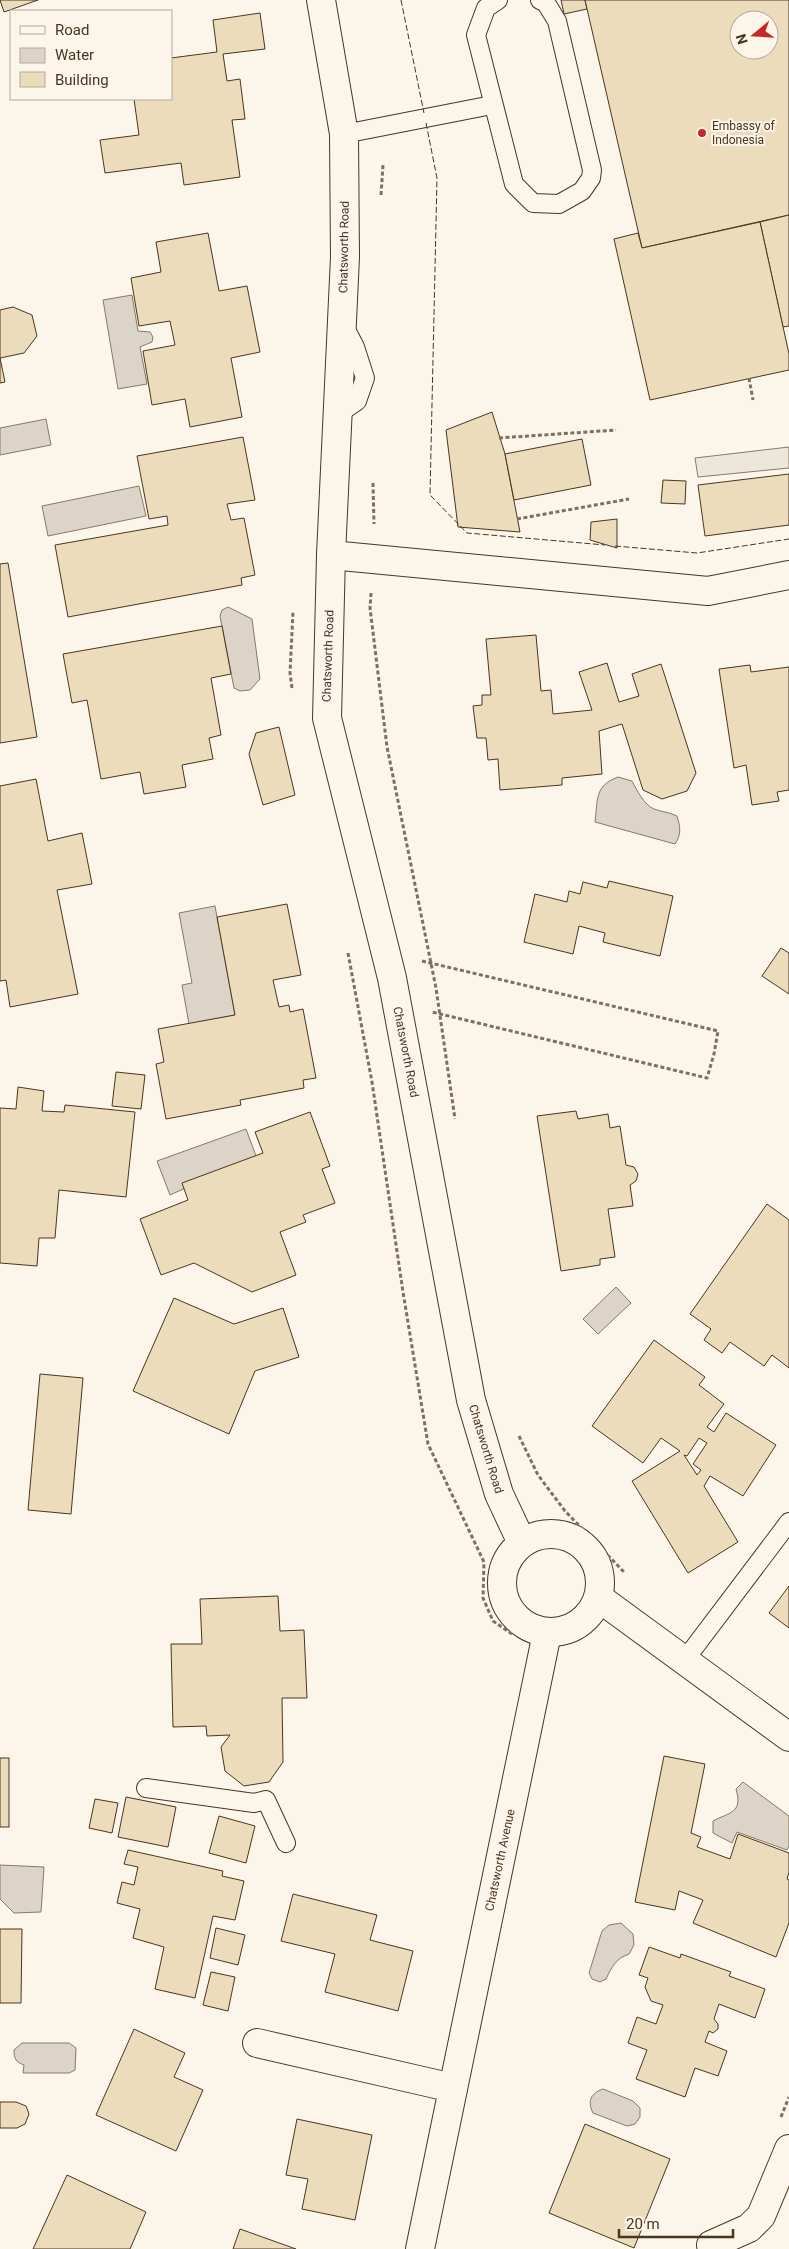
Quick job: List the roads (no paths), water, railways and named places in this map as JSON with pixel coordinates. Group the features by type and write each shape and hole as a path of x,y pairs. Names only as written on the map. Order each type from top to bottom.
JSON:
{"street":[{"name":"Chatsworth Road","path":"321,0 344,134 345,257 327,718 386,951 398,1006 471,1400 499,1494 522,1543"},
{"path":"332,555 708,591 789,575"},
{"path":"556,1534 570,1537 588,1550 598,1567 601,1585 599,1598 593,1611 580,1624 567,1631 547,1633 529,1628 518,1621 505,1602 502,1587 503,1570 510,1555 522,1543 539,1535 556,1534"},
{"path":"599,1598 789,1736"},
{"name":"Chatsworth Avenue","path":"420,2249 547,1633"},
{"path":"258,2043 453,2088"},
{"path":"711,2245 749,2228 761,2216 789,2149"}],"lane":[{"path":"498,0 486,8 476,35 492,105 514,184 534,203 559,204 582,191 591,178 592,166 558,21 546,3 540,0"},
{"path":"344,134 492,105"},
{"path":"684,1661 789,1522"},
{"path":"146,1788 254,1803 266,1800 286,1843"}],"water":[{"path":"132,295 138,331 150,332 153,337 152,342 140,347 147,384 118,389 103,300"},
{"path":"46,419 51,445 0,455 0,428"},
{"path":"139,486 146,516 48,536 42,506"},
{"path":"228,607 252,619 260,679 250,690 240,691 234,688 220,616 222,610"},
{"path":"618,777 632,781 641,797 650,807 677,816 680,830 675,844 595,822 597,800 601,789"},
{"path":"215,906 235,1015 189,1024 182,985 192,983 179,913"},
{"path":"246,1129 256,1156 170,1195 157,1161"},
{"path":"616,1287 631,1303 598,1334 583,1319"},
{"path":"743,1782 789,1816 789,1846 787,1850 737,1832 732,1843 713,1833 713,1821 734,1811 738,1803 736,1789"},
{"path":"0,1865 44,1867 41,1912 14,1913 0,1899"},
{"path":"621,1923 633,1934 634,1945 629,1954 620,1958 614,1964 606,1979 600,1982 592,1979 589,1973 602,1931 609,1925"},
{"path":"22,2043 69,2043 76,2048 75,2070 69,2073 23,2073 24,2065 16,2060 14,2053 14,2050"},
{"path":"603,2089 633,2101 640,2108 640,2117 635,2124 627,2126 593,2113 590,2105 591,2098"}],"place":[{"name":"Embassy of Indonesia","path":"702,133"}]}
